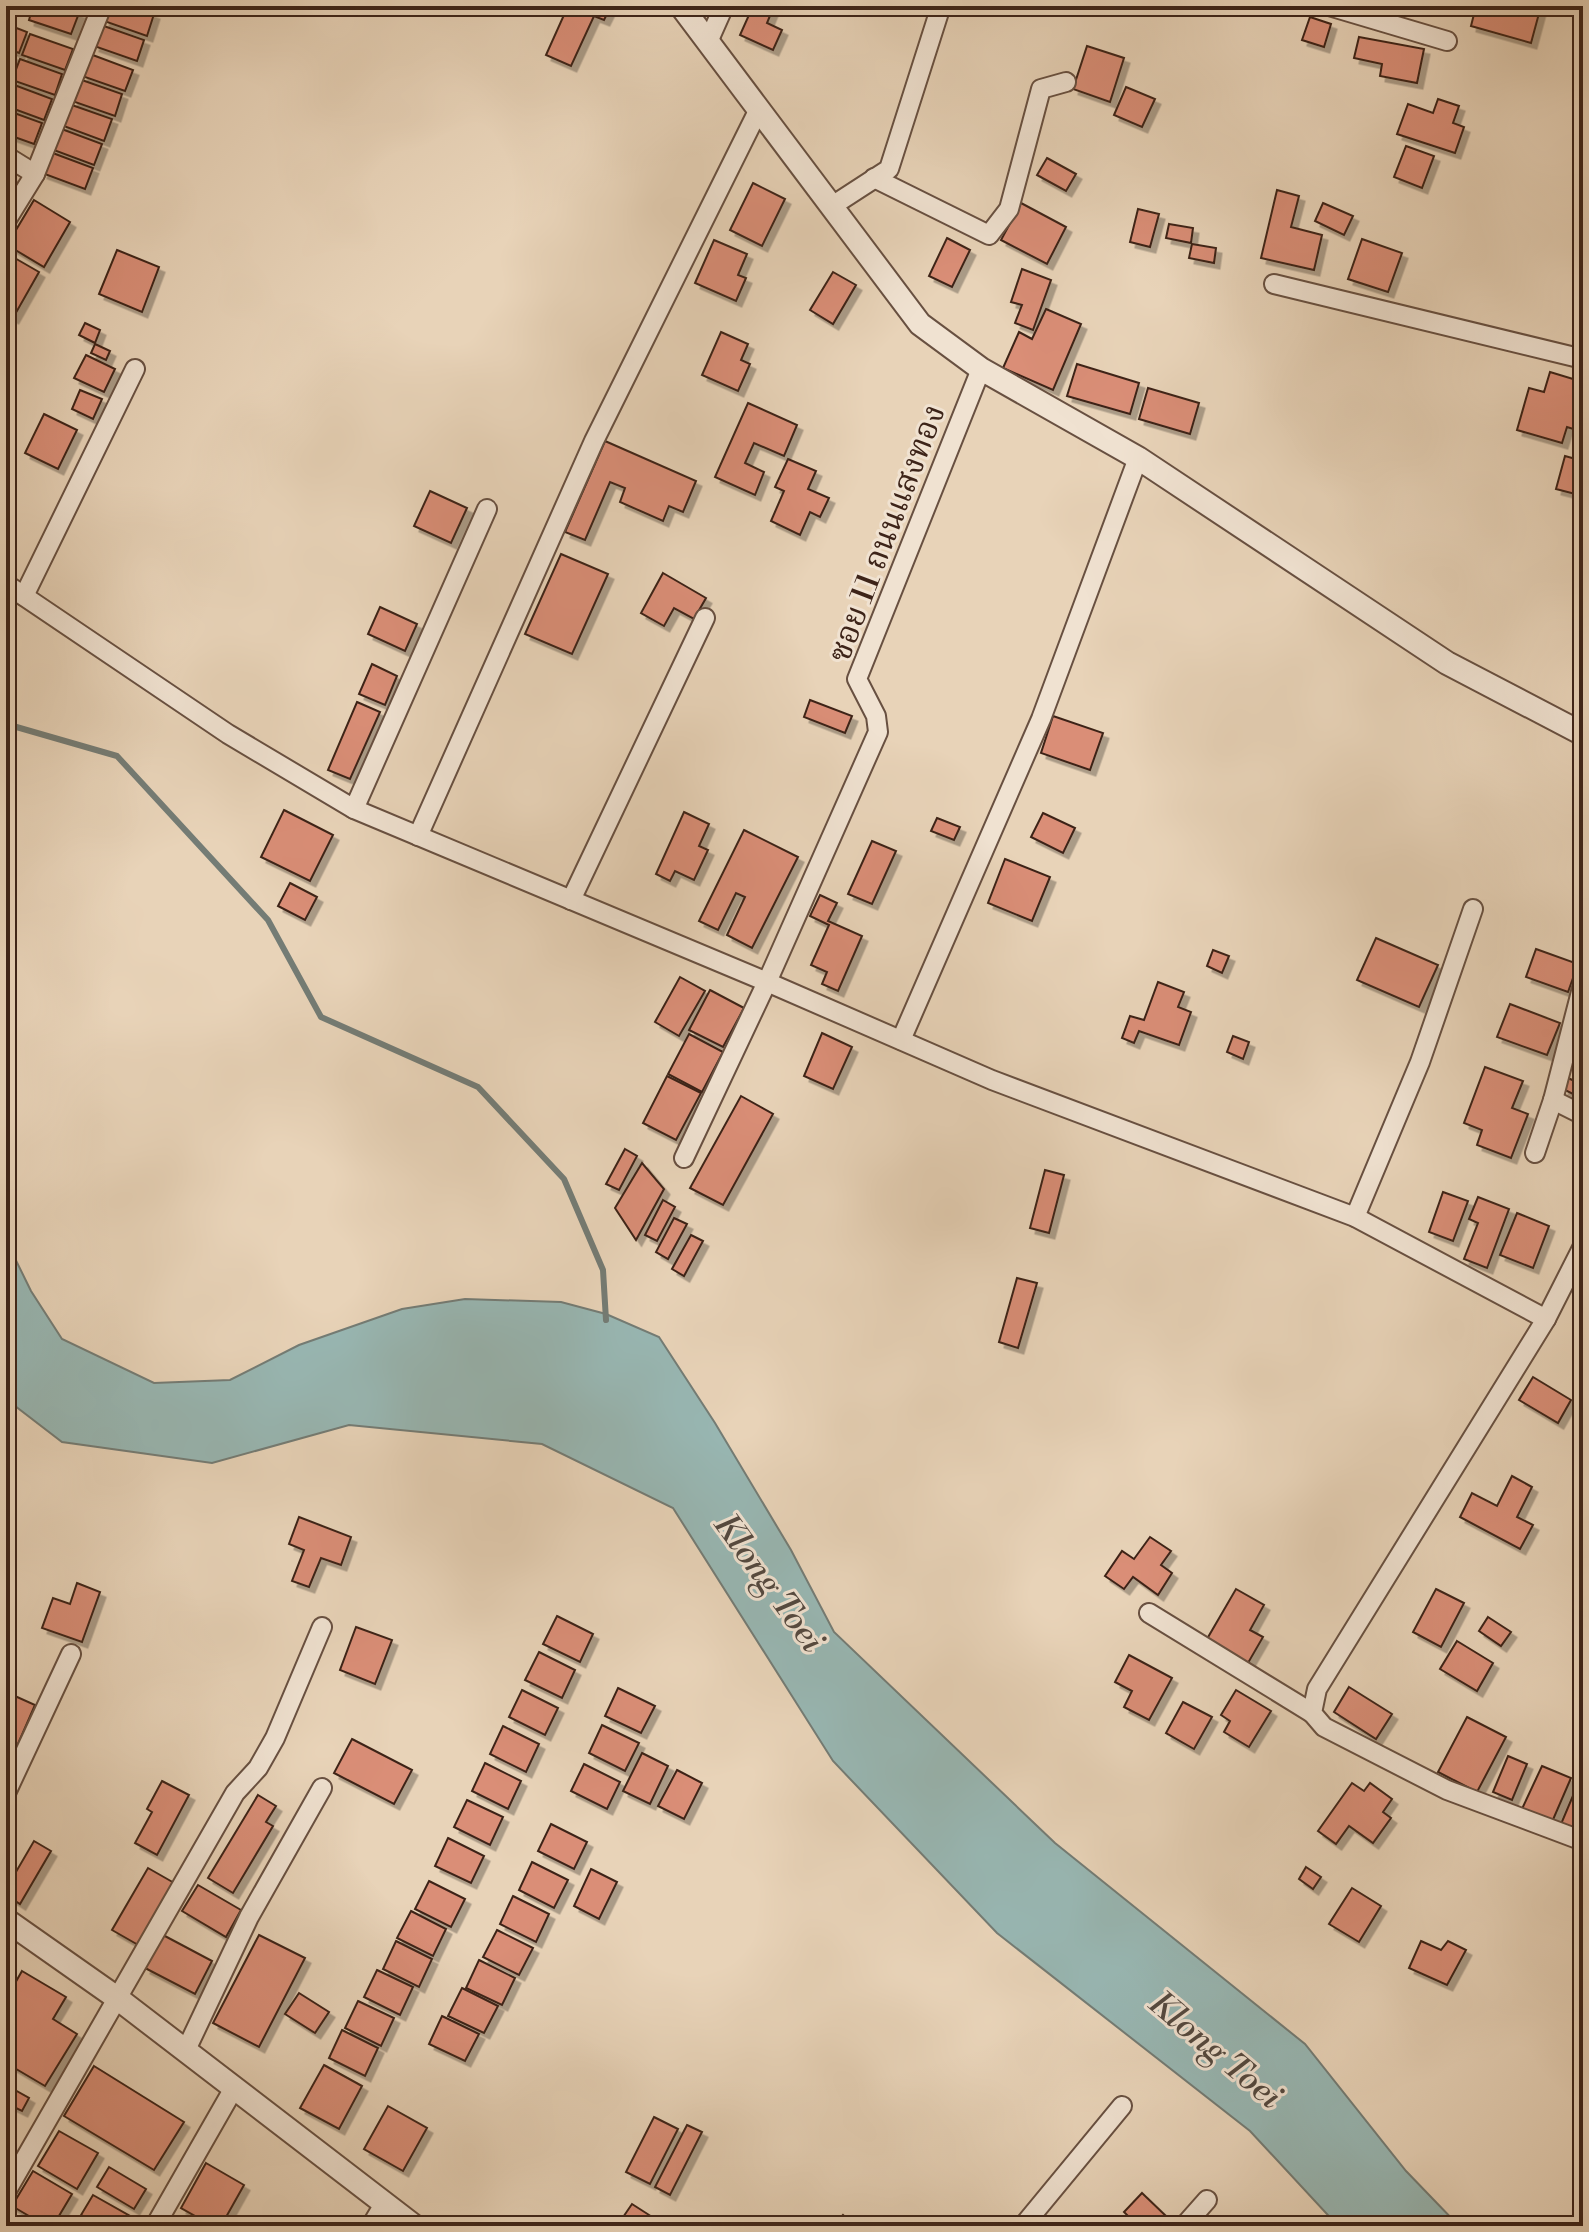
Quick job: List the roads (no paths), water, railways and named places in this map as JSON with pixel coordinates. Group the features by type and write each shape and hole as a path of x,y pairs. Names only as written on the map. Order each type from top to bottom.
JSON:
{"street":[{"path":"6,221 35,174 102,6"},
{"path":"681,6 920,324 981,369 1138,458 1447,663 1583,734"},
{"path":"708,42 724,6"},
{"path":"832,206 889,169 941,6"},
{"path":"1329,6 1447,41"},
{"path":"874,178 989,235 1009,209 1041,89 1066,82"},
{"path":"418,836 594,441 759,109"},
{"path":"6,156 35,174"},
{"path":"1274,284 1583,359"},
{"path":"24,596 135,369"},
{"name":"ซอย 11 ถนนแสงทอง","path":"684,1158 767,982 878,732 876,716 857,679 981,369"},
{"path":"901,1040 1041,719 1138,458"},
{"path":"354,809 487,509"},
{"path":"6,584 228,734 354,809 992,1080 1355,1217 1546,1319"},
{"path":"571,900 705,618"},
{"path":"1355,1217 1420,1062 1473,909"},
{"path":"1535,1153 1553,1100 1583,984"},
{"path":"1553,1100 1583,1115"},
{"path":"1312,1713 1317,1689 1546,1319 1583,1246"},
{"path":"1149,1613 1312,1713 1324,1727 1447,1790 1583,1841"},
{"path":"6,2192 235,1793 258,1768 275,1738 322,1627"},
{"path":"6,1793 71,1654"},
{"path":"186,2050 249,1917 322,1788"},
{"path":"6,1920 117,1998 414,2226"},
{"path":"155,2226 234,2088"},
{"path":"1023,2226 1122,2106"},
{"path":"1184,2226 1207,2200"},
{"path":"371,2226 384,2204"}],"water":[{"name":"Klong Toei","path":"6,1240 31,1291 62,1339 154,1383 230,1380 299,1345 402,1309 465,1299 561,1302 606,1314 659,1337 791,1550 834,1632 1055,1843 1305,2044 1406,2171 1459,2226 1338,2226 1250,2131 997,1933 833,1761 673,1508 542,1444 349,1425 212,1463 62,1442 6,1399"}],"waterway":[{"path":"6,724 117,756 268,920 321,1017 478,1087 564,1179 603,1270 606,1320"}]}
